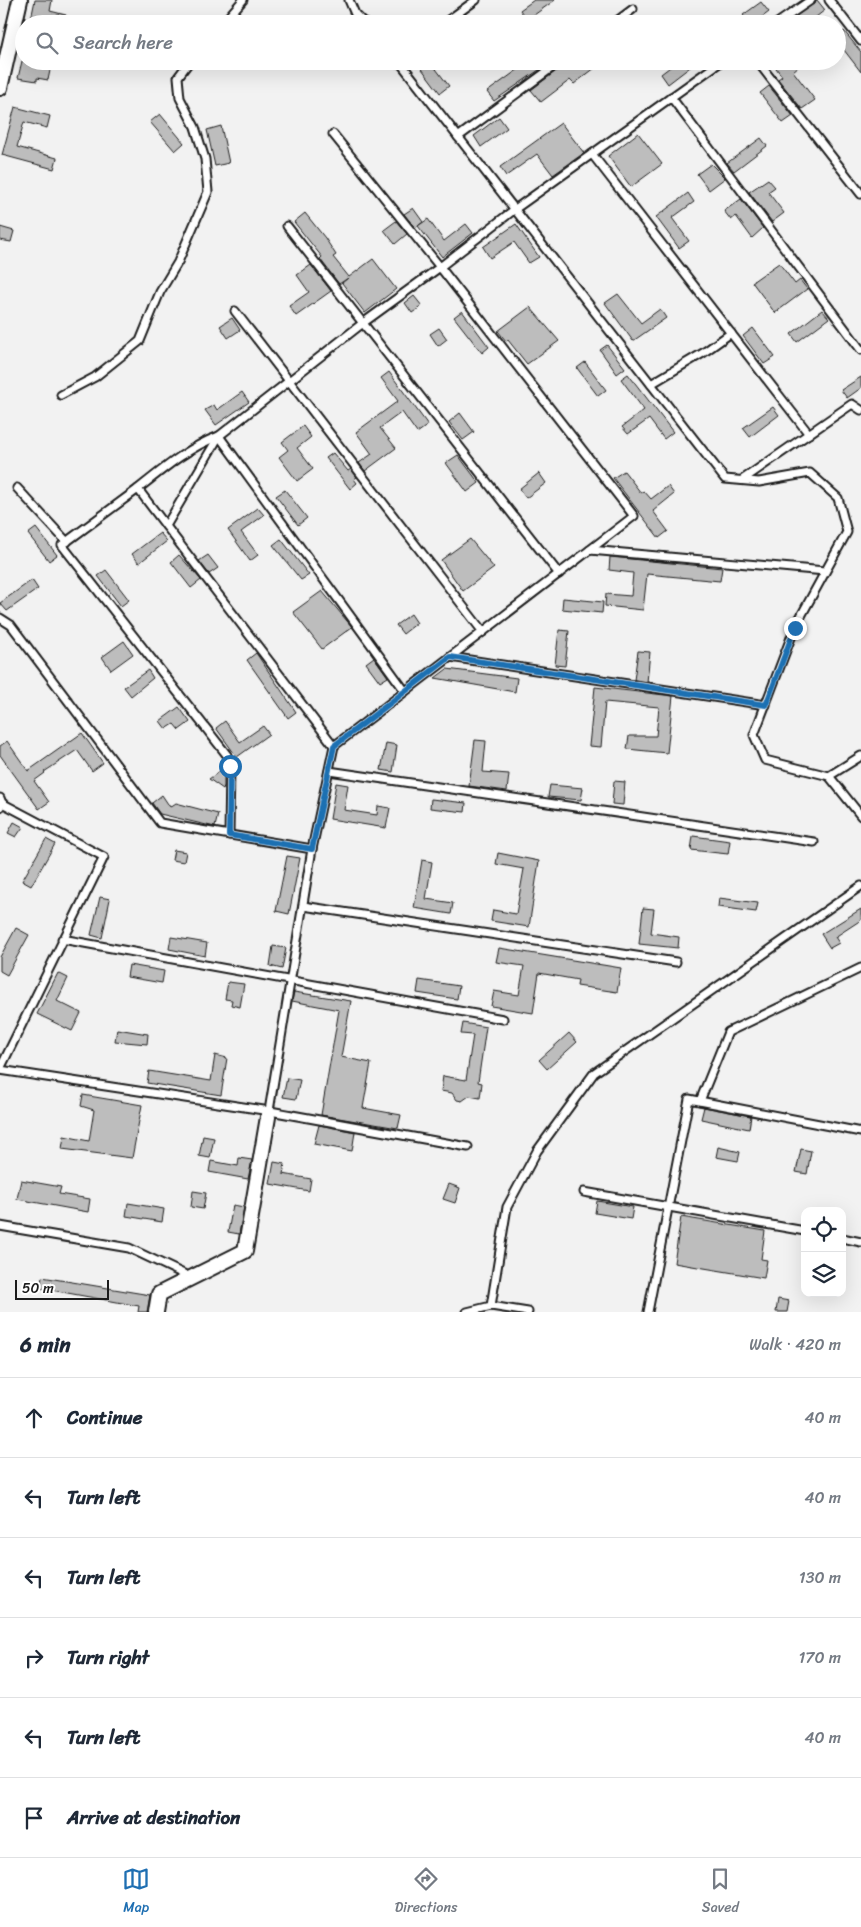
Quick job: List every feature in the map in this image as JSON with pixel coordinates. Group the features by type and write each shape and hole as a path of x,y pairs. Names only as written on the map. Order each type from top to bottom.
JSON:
{"street":[{"path":"17,15 20,0"},
{"path":"0,88 15,22"},
{"path":"156,1312 159,1294 245,1251 269,1114"}],"lane":[{"path":"230,15 243,0"},
{"path":"349,0 356,15"},
{"path":"455,15 476,0"},
{"path":"789,15 811,0"},
{"path":"829,0 841,15"},
{"path":"625,15 633,9"},
{"path":"846,22 861,41"},
{"path":"61,395 95,376 140,340 160,292 178,262 208,192 205,159 195,127 180,98 178,77 183,70"},
{"path":"406,70 725,479 759,482 810,473 838,498 847,532 795,628 754,735 765,760 829,776 861,816"},
{"path":"458,137 550,70"},
{"path":"229,835 229,758 62,546 168,465 206,440 219,436 363,323 515,209 709,70"},
{"path":"764,70 861,194"},
{"path":"671,97 861,350"},
{"path":"269,1114 312,849 334,746 634,516 440,267 333,134"},
{"path":"592,154 809,434"},
{"path":"287,226 558,574"},
{"path":"235,311 483,632"},
{"path":"651,384 703,353 731,333"},
{"path":"741,480 852,404 861,410"},
{"path":"166,526 219,436"},
{"path":"219,436 405,691"},
{"path":"16,488 66,542"},
{"path":"138,489 334,746"},
{"path":"590,550 825,572"},
{"path":"0,618 10,625 160,823 312,849"},
{"path":"450,657 766,705"},
{"path":"829,776 861,756"},
{"path":"329,771 814,842"},
{"path":"1,803 104,857 62,939 0,1069 468,1147"},
{"path":"491,1306 507,1207 537,1151 594,1073 861,886"},
{"path":"303,906 676,962"},
{"path":"62,939 503,1019"},
{"path":"700,1101 728,1032 861,968"},
{"path":"648,1312 689,1099 861,1132"},
{"path":"584,1192 801,1230"},
{"path":"0,1226 129,1248 192,1278"},
{"path":"846,1239 861,1242"},
{"path":"467,1312 491,1306 528,1312"}],"building":[{"path":"35,0 52,0 50,11 66,15 32,15"},
{"path":"534,0 555,0 534,15 524,15 520,10"},
{"path":"817,0 825,10 819,15 798,15"},
{"path":"761,2 769,12 765,15 743,15"},
{"path":"846,33 861,52 861,72 846,53"},
{"path":"20,70 50,70 48,80 37,78 37,81 18,78"},
{"path":"423,70 437,70 449,86 440,93"},
{"path":"518,70 539,70 494,101 487,92"},
{"path":"557,70 592,70 574,84 570,80 541,102 531,90"},
{"path":"666,70 686,70 668,84 661,74"},
{"path":"778,70 794,70 793,71 815,100 802,109 778,79 782,76"},
{"path":"769,86 793,116 783,123 760,93"},
{"path":"15,107 50,116 47,128 24,122 17,147 57,158 54,169 2,155"},
{"path":"160,114 184,143 175,151 150,122"},
{"path":"499,117 507,128 481,147 474,136"},
{"path":"561,123 584,153 553,175 537,154 506,176 500,167"},
{"path":"221,126 229,163 215,166 207,130"},
{"path":"638,133 662,164 631,187 608,156"},
{"path":"761,138 767,146 734,171 727,163"},
{"path":"711,164 725,178 709,190 697,174"},
{"path":"768,179 775,187 768,192 784,213 772,222 749,192"},
{"path":"688,193 694,202 672,218 689,241 679,248 656,217"},
{"path":"741,199 763,228 752,238 736,216 731,220 724,211"},
{"path":"413,208 423,222 415,228 404,214"},
{"path":"305,213 325,238 336,255 333,257 349,277 373,259 396,289 365,313 342,283 348,278 339,284 320,259 322,257 294,222"},
{"path":"428,219 444,241 466,224 473,233 442,257 418,226"},
{"path":"396,221 407,234 395,244 384,230"},
{"path":"516,224 539,257 529,263 514,242 490,258 483,247"},
{"path":"0,227 14,231 11,242 0,240"},
{"path":"779,263 795,284 800,280 807,289 775,313 752,282"},
{"path":"311,265 331,291 296,316 289,306 309,292 297,275"},
{"path":"618,294 641,323 660,309 666,318 633,341 605,303"},
{"path":"414,296 422,306 412,313 405,303"},
{"path":"530,307 559,341 527,364 508,340 506,341 498,331"},
{"path":"822,310 829,318 797,342 791,334"},
{"path":"462,311 489,347 482,353 454,317"},
{"path":"232,318 240,330 228,338 220,326"},
{"path":"439,328 447,339 438,346 430,334"},
{"path":"753,328 775,357 764,364 743,336"},
{"path":"607,345 625,368 617,374 600,350"},
{"path":"585,362 606,390 598,396 577,368"},
{"path":"389,372 428,425 417,433 402,412 380,428 396,448 365,471 359,463 372,454 356,432 398,401 381,378"},
{"path":"628,374 673,432 664,439 649,419 628,434 622,427 644,410 621,379"},
{"path":"861,377 861,388 847,398 841,390"},
{"path":"242,392 249,402 216,425 205,410 214,405 217,410"},
{"path":"773,407 779,415 750,437 743,428"},
{"path":"460,413 474,432 463,440 449,422"},
{"path":"303,426 311,437 297,448 313,469 297,481 279,457 288,450 282,442"},
{"path":"333,453 348,471 351,469 357,477 354,479 357,483 350,489 326,458"},
{"path":"458,455 479,483 467,492 446,463"},
{"path":"624,471 641,493 644,491 651,499 668,486 674,494 653,511 668,531 659,538 613,478"},
{"path":"539,473 546,483 526,498 519,489"},
{"path":"285,490 307,518 298,525 276,496"},
{"path":"258,508 264,515 241,532 258,555 250,561 228,530"},
{"path":"36,528 57,555 49,561 28,534"},
{"path":"160,533 167,541 139,563 132,554"},
{"path":"281,539 309,575 301,580 273,545"},
{"path":"470,539 494,568 463,591 441,560"},
{"path":"179,555 201,580 191,588 171,562"},
{"path":"208,555 218,568 209,574 199,561"},
{"path":"610,557 722,568 720,581 647,574 643,610 605,606 606,594 631,596 633,573 609,570"},
{"path":"106,570 129,600 121,606 98,576"},
{"path":"32,580 38,589 7,611 0,603"},
{"path":"322,591 352,627 322,649 293,612"},
{"path":"563,598 603,602 602,613 562,609"},
{"path":"411,614 417,623 403,634 396,625"},
{"path":"559,630 569,631 565,666 555,665"},
{"path":"124,641 133,654 111,670 102,657"},
{"path":"638,651 650,652 647,682 634,680"},
{"path":"256,653 296,712 288,718 247,660"},
{"path":"374,657 388,677 380,682 366,663"},
{"path":"447,669 517,678 515,692 435,678"},
{"path":"148,670 153,678 131,696 124,687"},
{"path":"595,687 673,696 667,753 627,749 629,736 656,736 659,707 605,702 601,747 589,746"},
{"path":"179,707 190,722 179,730 174,724 166,729 160,721"},
{"path":"225,721 240,742 263,726 269,734 237,757 216,728"},
{"path":"82,733 103,763 92,771 77,750 44,772 34,781 49,802 39,809 0,755 0,746 7,741 28,771"},
{"path":"475,740 486,741 483,772 509,774 507,791 469,786"},
{"path":"386,743 397,745 393,772 381,770"},
{"path":"224,768 224,786 223,789 209,779"},
{"path":"614,781 625,782 623,805 612,804"},
{"path":"336,783 348,785 344,810 377,815 378,806 390,808 386,828 330,819"},
{"path":"550,785 583,788 581,800 548,797"},
{"path":"162,795 170,807 176,803 218,814 215,827 160,814 152,803"},
{"path":"431,799 466,803 465,812 430,808"},
{"path":"14,822 23,827 16,837 8,833"},
{"path":"693,836 730,841 728,854 691,850"},
{"path":"46,839 55,844 31,886 22,881"},
{"path":"174,850 186,852 184,862 172,860"},
{"path":"498,853 539,861 529,927 491,921 493,910 516,914 524,869 496,864"},
{"path":"287,856 300,858 289,914 276,911"},
{"path":"422,860 432,862 426,899 453,903 451,914 414,908"},
{"path":"100,897 110,899 102,938 91,935"},
{"path":"719,898 758,903 756,912 718,907"},
{"path":"643,908 654,909 651,933 679,937 678,948 639,944"},
{"path":"861,909 861,920 835,937 839,943 830,948 821,934"},
{"path":"16,928 29,935 7,975 0,971 0,957"},
{"path":"171,937 207,943 205,956 169,949"},
{"path":"273,946 286,948 282,969 270,966"},
{"path":"499,948 621,968 617,992 577,986 578,980 539,973 533,1013 491,1006 494,991 519,995 524,966 496,962"},
{"path":"129,965 164,971 162,983 127,977"},
{"path":"58,973 68,978 57,1001 81,1013 72,1031 37,1014"},
{"path":"419,980 459,986 457,999 417,993"},
{"path":"228,982 244,984 240,1007 231,1005 232,1000 225,999"},
{"path":"294,992 351,1001 341,1057 371,1063 363,1108 401,1115 398,1128 321,1115 339,1010 292,1001"},
{"path":"463,1023 486,1027 478,1082 482,1083 480,1098 469,1096 462,1101 457,1100 452,1093 441,1091 443,1076 466,1080 473,1035 461,1034"},
{"path":"117,1029 148,1034 147,1044 115,1041"},
{"path":"569,1033 577,1042 547,1069 539,1060"},
{"path":"215,1055 227,1058 221,1095 147,1083 149,1071 211,1081"},
{"path":"287,1078 300,1080 296,1099 283,1097"},
{"path":"83,1095 142,1105 132,1158 62,1149 64,1136 89,1141 94,1110 81,1106"},
{"path":"704,1107 751,1116 749,1129 701,1119"},
{"path":"319,1125 355,1132 352,1151 314,1144"},
{"path":"203,1136 214,1138 210,1158 199,1156"},
{"path":"718,1147 740,1152 738,1161 716,1157"},
{"path":"801,1149 811,1151 807,1174 796,1172"},
{"path":"239,1158 252,1160 248,1179 209,1172 211,1161 238,1166"},
{"path":"274,1162 285,1164 283,1174 311,1179 309,1191 270,1184"},
{"path":"21,1180 61,1187 59,1194 90,1199 88,1212 17,1199"},
{"path":"449,1184 460,1188 455,1203 443,1199"},
{"path":"193,1191 206,1193 203,1209 191,1207"},
{"path":"597,1201 633,1207 631,1219 595,1213"},
{"path":"128,1203 164,1209 162,1222 126,1216"},
{"path":"233,1205 244,1207 239,1234 228,1232"},
{"path":"681,1217 765,1231 761,1259 767,1260 764,1278 674,1263"},
{"path":"42,1277 150,1295 147,1312 138,1312 139,1306 40,1288"},
{"path":"778,1299 789,1301 787,1312 776,1312"}],"route":[{"path":"230,766 229,835 312,849 334,746 450,657 766,705 795,628"}]}
